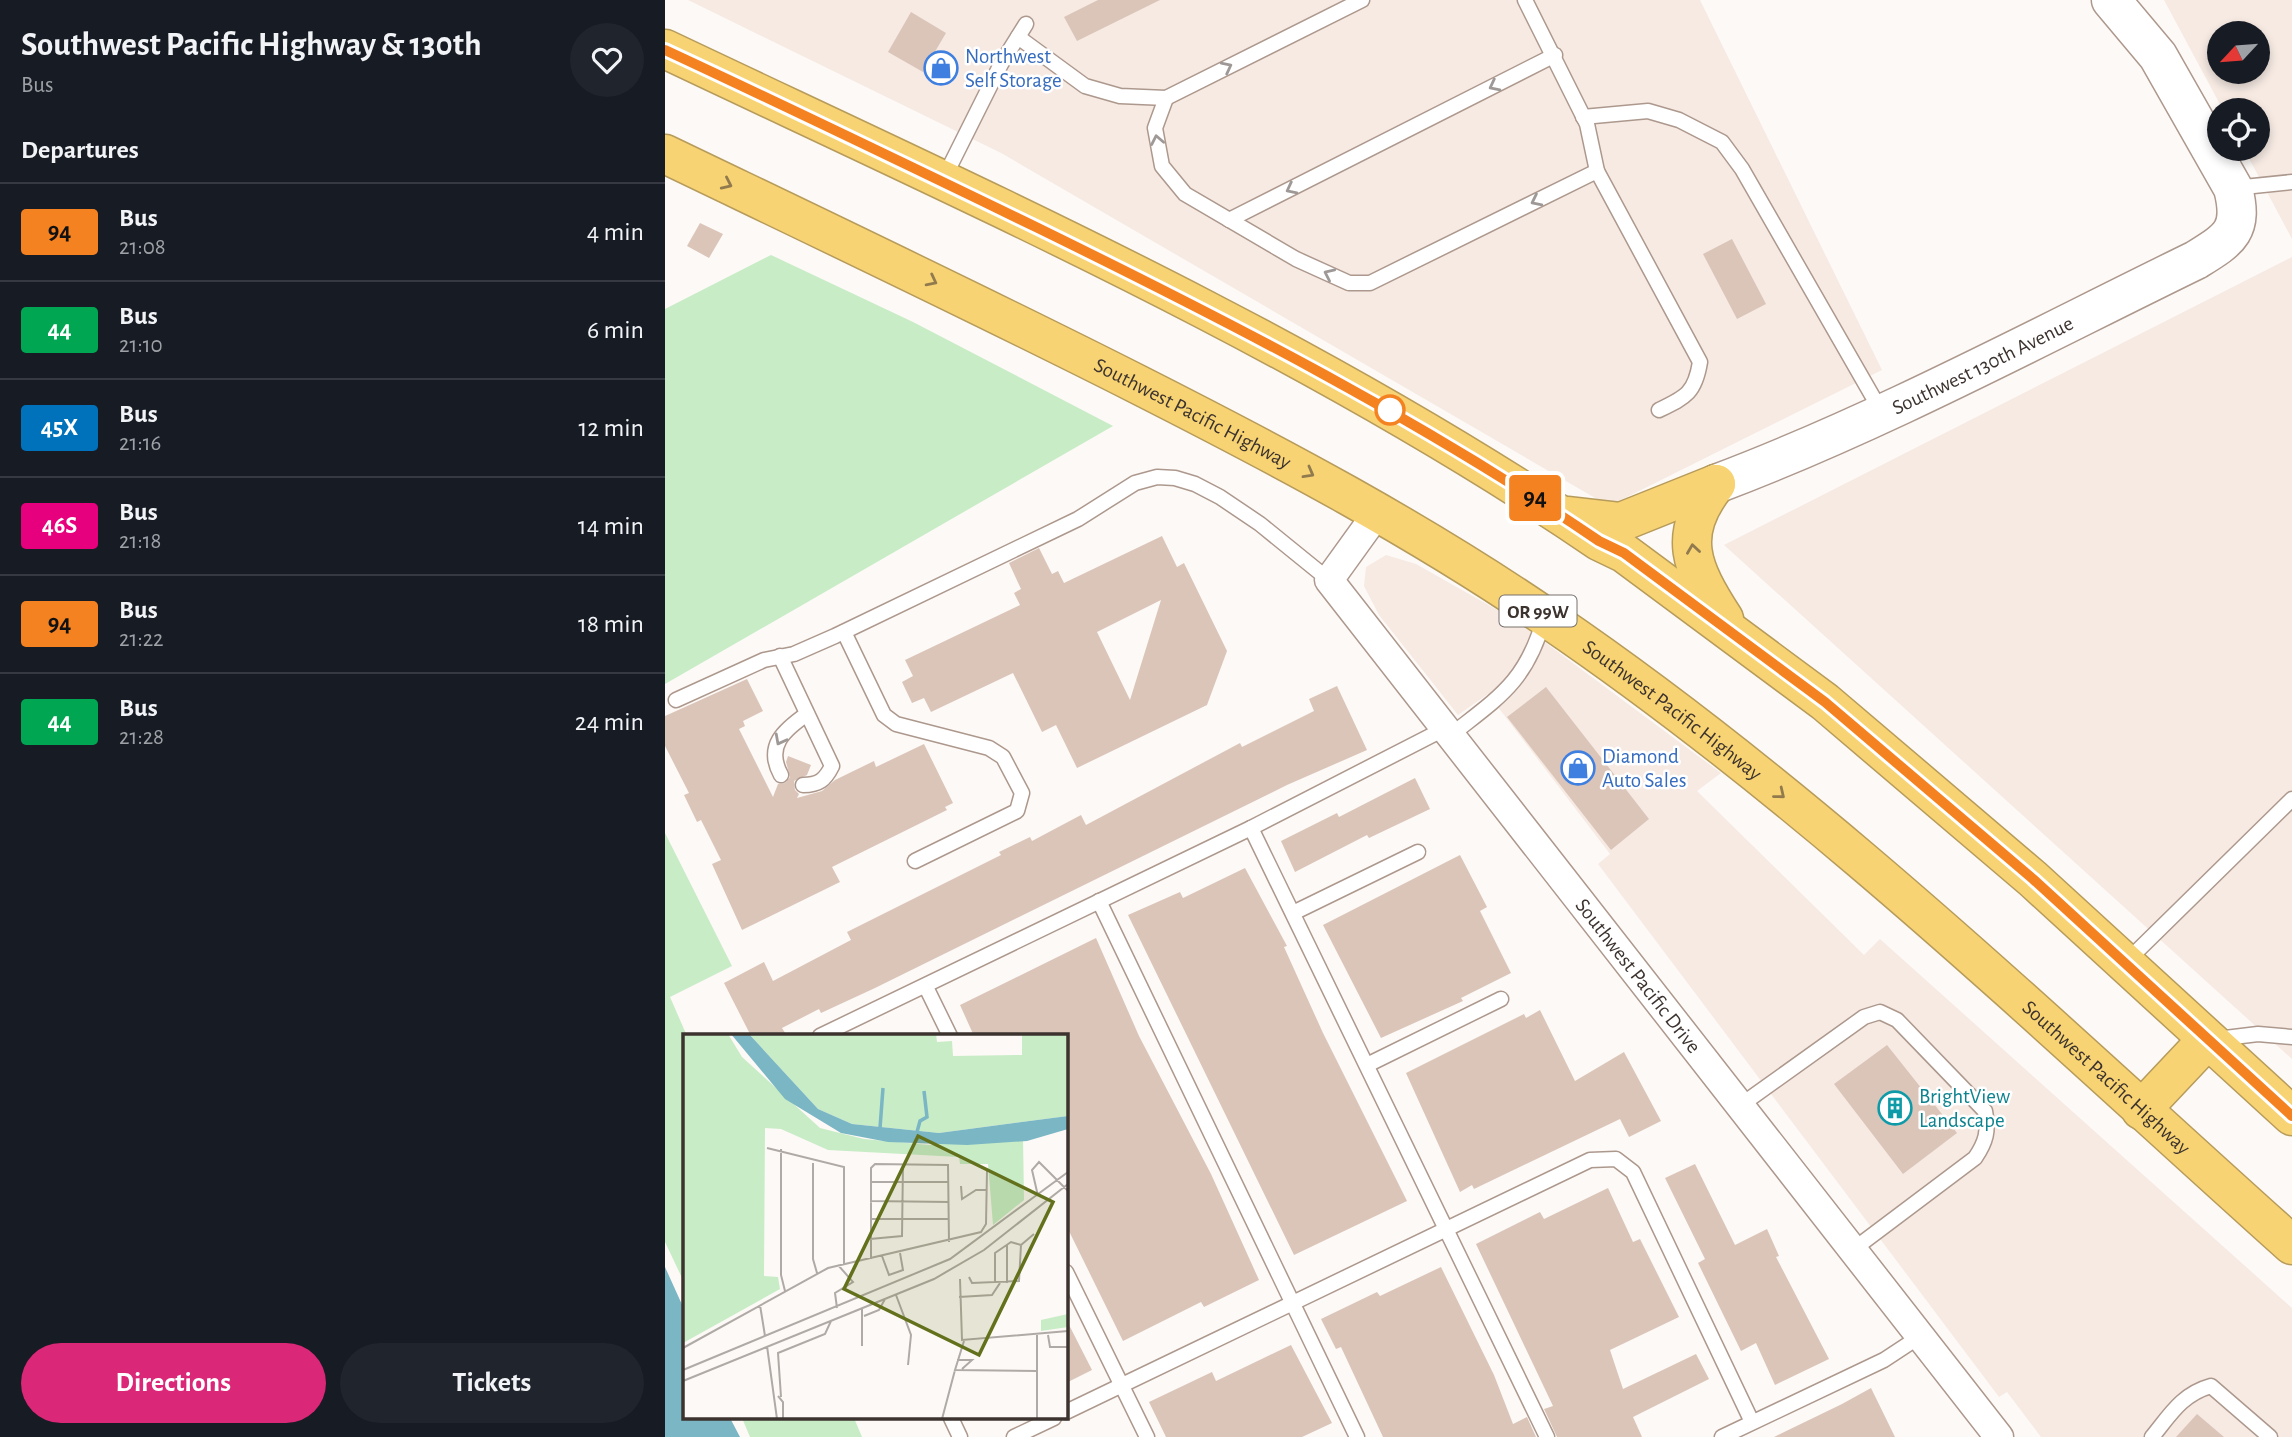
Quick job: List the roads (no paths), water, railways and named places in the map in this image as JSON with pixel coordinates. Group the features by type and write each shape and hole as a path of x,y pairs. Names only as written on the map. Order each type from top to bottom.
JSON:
{"highway":[{"path":"665,50 943,181 1290,354 1447,443 1599,541 1624,553 1835,710 2033,879 2292,1116"},
{"name":"Southwest Pacific Highway","path":"668,163 907,269 1274,453 1378,512 1545,616 1673,710 1810,817 2292,1245"},
{"path":"1561,515 1621,522 1716,484"},
{"path":"1716,484 1702,502 1692,523 1691,546 1708,595 1732,632"},
{"path":"2141,1110 2207,1040"}],"street":[{"path":"2111,0 2158,56 2235,206"},
{"name":"Southwest 130th Avenue","path":"1716,484 1764,466 1882,412 2196,260 2229,238 2235,206"},
{"path":"1329,580 1378,512"},
{"name":"Southwest Pacific Drive","path":"1329,580 1922,1335 1999,1437"}],"lane":[{"path":"1018,37 1085,86 1120,96 1166,98 1362,0"},
{"path":"1525,0 1555,55 1583,117 1597,171 1700,362 1696,384 1682,399 1659,410"},
{"path":"943,181 1001,64 1026,24"},
{"path":"1229,220 1555,55"},
{"path":"1166,98 1155,128 1162,166 1185,194 1296,259 1349,283 1370,283 1597,171"},
{"path":"1583,117 1649,111 1679,120 1722,142 1742,169 1882,412"},
{"path":"2235,206 2292,182"},
{"path":"676,700 764,660 793,654 844,632 1078,519 1135,483 1157,477 1195,484 1220,497 1279,538 1329,580"},
{"path":"824,1034 1448,731 1510,688 1536,648 1545,616"},
{"path":"844,632 884,715 896,724 989,748 1003,757 1022,793 1017,811 915,860"},
{"path":"780,656 832,766 826,779 803,785"},
{"path":"781,775 774,762 778,738 807,714"},
{"path":"2124,964 2292,799"},
{"path":"1251,828 1547,1437"},
{"path":"1293,913 1418,852"},
{"path":"1099,901 1357,1437"},
{"path":"926,986 949,1034"},
{"path":"1367,1065 1501,999"},
{"path":"1741,1105 1864,1017 1880,1012 1897,1020 1985,1111 1988,1127 1985,1144 1975,1158 1854,1249"},
{"path":"2207,1040 2258,1034 2292,1037"},
{"path":"1067,1412 1590,1160 1616,1159 1633,1172 1752,1423"},
{"path":"1067,1274 1147,1437"},
{"path":"1722,1437 1884,1360 1922,1335"},
{"path":"2152,1437 2181,1401 2197,1390 2210,1386 2270,1437"},
{"path":"952,1420 960,1437"},
{"path":"1014,1437 1050,1420"}],"water":[{"path":"665,1267 683,1307 683,1420 731,1420 740,1437 665,1437"}],"place":[{"name":"Northwest Self Storage","path":"941,68"},
{"name":"Diamond Auto Sales","path":"1578,768"},
{"name":"BrightView Landscape","path":"1895,1108"}]}
